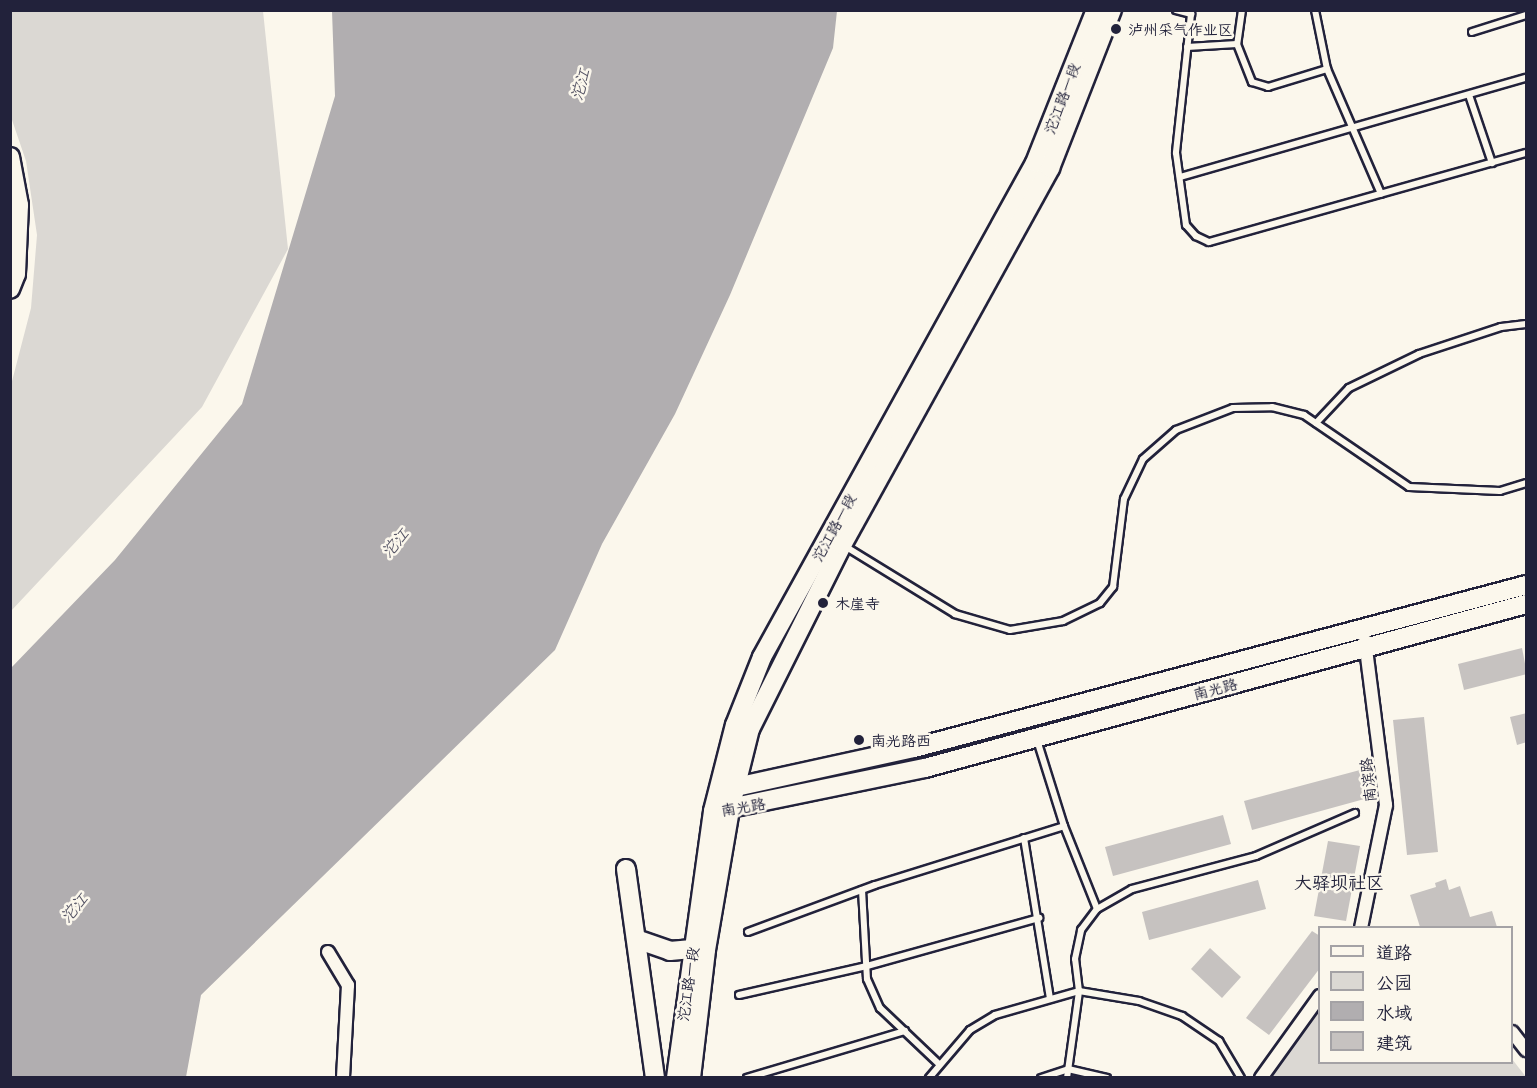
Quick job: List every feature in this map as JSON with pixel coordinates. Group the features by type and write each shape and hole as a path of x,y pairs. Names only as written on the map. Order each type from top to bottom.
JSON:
{"street":[{"name":"沱江路一段","path":"736,787 750,729 836,539 1035,163 1096,10"},
{"name":"沱江路一段","path":"691,1077 722,810 735,725 762,657 836,539 1050,168 1112,10"},
{"path":"10,158 19,206 19,238 16,274 10,289"},
{"name":"南光路","path":"722,810 736,787 914,748 1362,627 1527,585"},
{"name":"南光路","path":"722,810 925,768 1527,604"},
{"name":"南滨路","path":"1361,926 1386,806 1362,627"},
{"name":"沱江路一段","path":"676,1077 692,949 722,810"},
{"path":"626,869 655,1077"},
{"path":"636,939 670,951 692,949"},
{"path":"328,952 348,985 343,1077"},
{"path":"1261,1077 1318,999"},
{"path":"1513,1033 1527,1050"}],"lane":[{"path":"1176,10 1191,12 1176,153 1186,225 1209,242 1527,153"},
{"path":"1242,10 1237,44 1252,82 1268,87 1327,69"},
{"path":"1315,10 1327,69 1350,129 1381,194"},
{"path":"1472,32 1527,15"},
{"path":"1187,47 1237,44"},
{"path":"1180,177 1527,78"},
{"path":"1468,95 1492,163"},
{"path":"1316,423 1349,388 1419,354 1501,327 1527,324"},
{"path":"836,539 956,614 1010,630 1063,621 1100,603 1113,587 1124,499 1143,459 1176,430 1233,408 1272,407 1304,415 1408,487 1500,491 1527,483"},
{"path":"1036,737 1064,826 1097,909"},
{"path":"1067,1077 1079,991 1075,959 1081,930 1097,909 1132,889 1256,856 1355,813"},
{"path":"748,932 862,890 1064,826"},
{"path":"1024,838 1039,918 1050,999"},
{"path":"862,890 867,979 879,1008 938,1063"},
{"path":"739,995 867,966 1039,918"},
{"path":"929,1077 938,1063 970,1030 995,1015 1079,991 1139,1001 1182,1016 1219,1041 1241,1077"},
{"path":"747,1077 905,1031"},
{"path":"1041,1077 1068,1070 1107,1077"}],"green space":[{"path":"11,10 263,11 288,249 202,407 11,611 11,385 31,308 37,235 26,161 11,117"},
{"path":"1318,1008 1318,1064 1513,1064 1513,1060 1526,1077 1271,1077"}],"water":[{"name":"沱江","path":"332,11 837,11 833,48 730,295 675,414 602,544 555,650 201,995 186,1077 11,1077 11,668 115,560 242,404 335,96"}],"building":[{"path":"1522,648 1527,674 1464,690 1458,664"},
{"path":"1527,713 1527,742 1517,745 1510,717"},
{"path":"1424,717 1438,852 1407,855 1393,720"},
{"path":"1360,770 1368,798 1252,830 1244,801"},
{"path":"1223,815 1231,844 1113,876 1105,847"},
{"path":"1328,841 1360,846 1346,921 1314,916"},
{"path":"1446,879 1449,890 1460,886 1470,917 1492,911 1497,926 1420,926 1410,895 1436,887 1435,883"},
{"path":"1258,880 1266,909 1149,940 1142,912"},
{"path":"1312,931 1318,935 1318,971 1269,1035 1246,1018"},
{"path":"1210,948 1241,977 1222,998 1191,969"}],"place":[{"name":"泸州采气作业区","path":"1116,29"},
{"name":"木崖寺","path":"823,603"},
{"name":"南光路西","path":"859,740"}],"district":[{"name":"大驿坝社区","path":"1339,882"}]}
